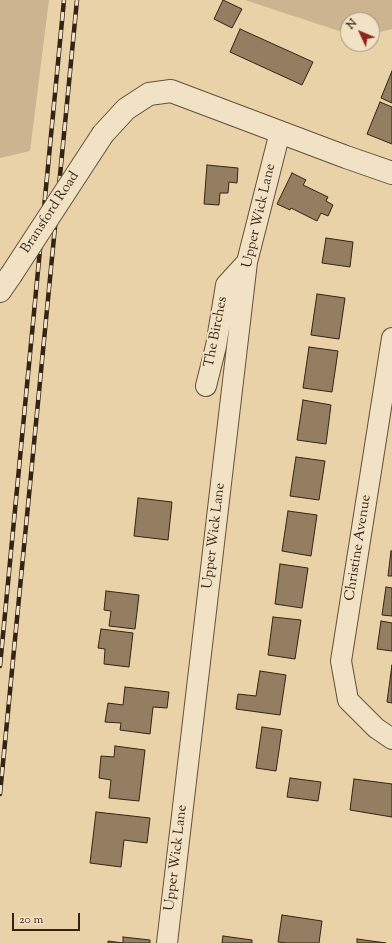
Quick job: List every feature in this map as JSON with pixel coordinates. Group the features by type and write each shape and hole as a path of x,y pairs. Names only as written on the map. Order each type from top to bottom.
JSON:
{"street":[{"name":"Bransford Road","path":"5,283 103,134 126,109 149,94 171,91 280,132"},
{"path":"280,132 392,173"},
{"name":"Upper Wick Lane","path":"167,943 247,262 280,132"},
{"name":"The Birches","path":"206,386 216,346 226,284 247,262"},
{"name":"Christine Avenue","path":"392,338 341,662 348,700 376,728 392,739"}],"shaded area":[{"path":"0,0 49,0 30,151 0,158"},
{"path":"245,0 392,0 392,29 380,32 380,12 340,12 340,31"}],"building":[{"path":"223,0 242,9 232,28 214,19"},
{"path":"240,29 313,62 302,85 230,52"},
{"path":"392,71 392,103 381,98"},
{"path":"380,102 392,107 392,144 367,134"},
{"path":"207,165 238,168 237,183 229,182 228,193 220,193 219,205 204,204"},
{"path":"292,173 306,180 303,185 328,197 326,201 333,205 328,216 321,213 317,221 291,208 290,210 277,204"},
{"path":"326,238 353,242 350,267 322,263"},
{"path":"317,294 345,298 339,339 311,335"},
{"path":"309,347 338,351 332,392 303,388"},
{"path":"303,400 331,405 326,444 297,440"},
{"path":"296,457 325,461 319,500 290,496"},
{"path":"138,498 172,502 168,540 134,536"},
{"path":"288,511 317,515 311,556 282,551"},
{"path":"391,551 392,576 388,576"},
{"path":"280,564 308,568 302,608 275,604"},
{"path":"386,587 392,588 392,616 382,615"},
{"path":"106,591 139,595 135,629 109,626 111,611 104,610"},
{"path":"273,617 301,620 295,659 268,655"},
{"path":"381,621 392,623 392,651 377,649"},
{"path":"101,629 133,633 129,667 104,664 105,649 98,648"},
{"path":"392,665 392,703 387,702"},
{"path":"260,671 286,675 280,715 236,709 238,694 256,696"},
{"path":"125,687 169,692 167,708 153,707 150,734 120,730 121,723 105,722 108,703 123,705"},
{"path":"262,727 282,730 276,771 256,768"},
{"path":"115,746 145,750 139,801 109,798 111,780 99,778 101,756 114,757"},
{"path":"290,778 321,782 318,801 287,797"},
{"path":"354,779 392,784 392,817 350,810"},
{"path":"96,812 150,818 147,843 124,840 121,867 90,863"},
{"path":"282,915 322,921 319,943 278,942"},
{"path":"223,936 252,940 252,943 222,943"},
{"path":"123,937 150,940 150,943 123,943"},
{"path":"357,939 386,943 357,943"},
{"path":"108,941 123,943 108,943"}],"railway":[{"path":"0,666 64,0"},
{"path":"0,794 77,0"}]}
